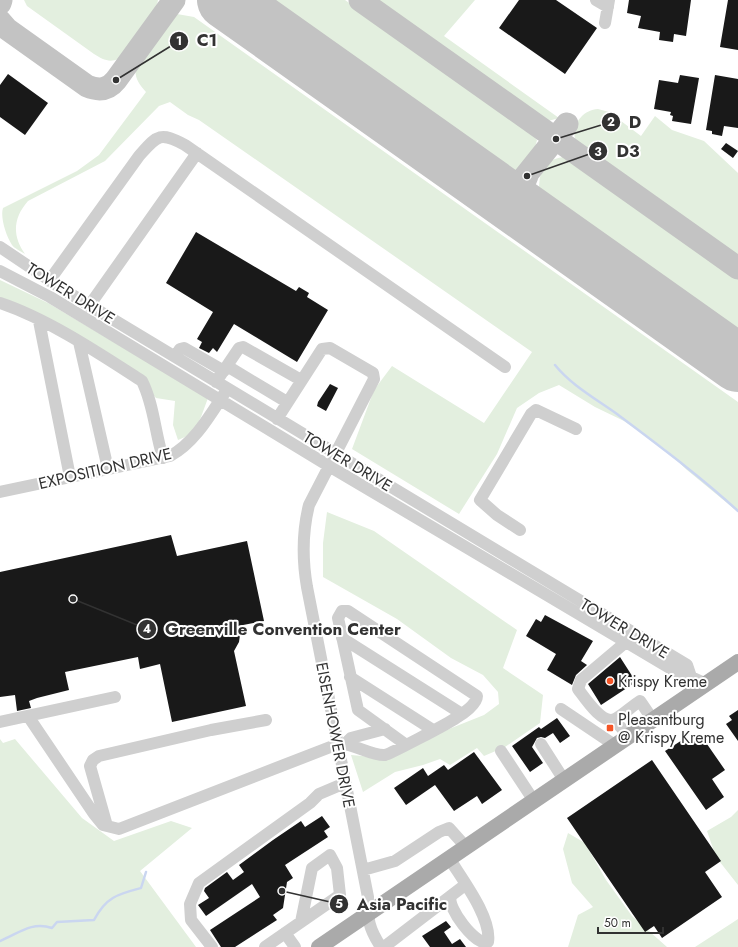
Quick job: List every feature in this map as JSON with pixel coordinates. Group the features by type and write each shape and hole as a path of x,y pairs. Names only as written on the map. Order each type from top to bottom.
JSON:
{"main road":[{"path":"319,947 738,662"}],"street":[{"path":"596,0 608,3 605,23"},
{"path":"49,281 139,156 160,136 170,137 197,153 505,367"},
{"path":"89,306 197,153"},
{"name":"TOWER DRIVE","path":"0,247 49,281 89,306 687,665 691,677"},
{"name":"TOWER DRIVE","path":"0,271 50,297 220,401 680,674 706,684"},
{"path":"0,303 15,308 79,342 142,381 148,392 156,436 163,458"},
{"path":"39,321 70,477"},
{"path":"79,342 108,469"},
{"path":"216,382 239,348 243,347 301,380 277,419"},
{"path":"175,357 180,349 184,348 225,368 287,402"},
{"name":"EISENHOWER DRIVE","path":"301,380 322,350 330,348 373,373 374,379 309,505 304,523 302,548 307,587 342,744 345,783 368,897 367,914 371,930 383,947"},
{"name":"EXPOSITION DRIVE","path":"0,492 163,458 180,450 191,441 227,389"},
{"path":"520,530 497,515 480,500 531,414 536,410 576,429"},
{"path":"342,744 385,755 462,714 475,703 477,696 348,611 342,611 338,618 358,710 405,744"},
{"path":"342,638 462,714"},
{"path":"626,642 581,680 578,689 594,710 607,720 614,720 640,701 654,720"},
{"path":"350,677 433,730"},
{"path":"0,722 115,697"},
{"path":"561,709 616,746"},
{"path":"28,716 94,814 103,825 119,830 342,744 351,738 385,730"},
{"path":"107,826 90,766 93,760 99,756 211,730 266,720"},
{"path":"614,720 629,736"},
{"path":"542,744 564,780"},
{"path":"502,751 534,801"},
{"path":"212,947 191,920 190,904 199,883 310,804 319,794 345,783"},
{"path":"363,870 395,861 439,832 449,828 466,847"},
{"path":"265,947 340,895 337,868 330,855 312,868 301,922"},
{"path":"449,858 486,920 489,934 488,942 486,944 481,944 475,941 462,925 450,905 451,897"},
{"path":"383,947 465,885"},
{"path":"285,933 295,947"}],"green space":[{"path":"24,0 158,0 148,23 129,50 123,56 112,61 103,59 94,54 27,6"},
{"path":"273,0 345,0 528,129 537,140 532,155 524,165 515,171"},
{"path":"376,0 475,0 444,36 559,118 548,121"},
{"path":"177,14 194,17 738,402 738,512 687,470 665,449 624,421 595,407 559,385 539,393 517,408 497,454 459,514 352,449 374,390 392,366 484,423 532,352 199,120 188,115 170,102 159,106 105,161 28,201 19,214 16,227 18,241 25,254 16,249 10,241 4,226 2,216 3,208 77,171 99,155 146,92 137,80 136,66 166,24"},
{"path":"598,109 609,112 641,136 655,116 672,130 704,141 738,173 738,260 578,146 574,134 578,122 586,113"},
{"path":"563,157 574,162 738,278 738,329 539,189 541,172 546,164"},
{"path":"0,280 48,303 208,398 201,417 192,434 178,440 173,425 175,401 156,398 139,380 100,354 0,306"},
{"path":"327,512 374,531 517,630 503,668 543,695 540,723 505,747 484,756 477,748 450,765 440,759 395,772 363,792 351,755 385,758 419,741 484,715 499,704 498,692 483,675 451,658 397,619 323,577 323,543"},
{"path":"0,739 3,743 15,739 82,818 114,841 171,821 192,828 140,871 196,947 0,947"},
{"path":"738,810 738,885 716,857 707,831 731,817"},
{"path":"568,833 585,843 606,880 632,916 667,947 568,947 578,915 593,907 572,883 563,849"},
{"path":"738,919 738,947 695,947 732,923"}],"building":[{"path":"519,0 556,0 597,28 565,74 499,28"},
{"path":"629,0 691,0 686,36 674,34 673,42 659,40 660,32 638,28 641,16 627,13"},
{"path":"728,0 738,0 738,50 720,47"},
{"path":"8,74 48,103 25,135 0,117 0,85"},
{"path":"680,75 699,78 691,124 672,121 673,116 670,115 671,112 654,109 659,80 678,83"},
{"path":"715,75 738,79 738,128 724,126 722,136 712,134 712,131 706,130"},
{"path":"726,143 738,151 733,158 721,149"},
{"path":"196,232 296,291 299,287 309,293 307,297 328,310 297,362 234,324 217,352 213,348 209,353 199,348 202,342 197,339 213,312 166,283"},
{"path":"330,384 338,388 326,411 317,406"},
{"path":"171,535 177,556 247,541 264,621 238,626 240,635 239,642 234,651 246,706 172,722 160,664 140,669 138,657 65,672 69,690 29,701 31,708 17,711 15,695 0,697 0,572"},
{"path":"545,615 593,641 581,661 587,665 576,675 572,685 547,670 556,654 526,636 536,619 541,622"},
{"name":"Krispy Kreme","path":"620,657 636,682 601,705 588,684"},
{"path":"738,710 738,741 726,724 732,720 729,716"},
{"path":"557,718 570,736 560,743 553,733 545,738 537,738 532,747 543,763 530,772 512,746 539,727 541,729"},
{"path":"700,734 725,770 712,779 724,797 706,810 665,751 687,737 689,741"},
{"path":"474,752 502,790 482,804 477,796 454,811 435,785 406,805 394,788 423,768 428,776 444,765 448,770"},
{"path":"652,760 721,861 705,872 722,897 662,938 654,926 645,932 567,818"},
{"path":"322,816 330,827 324,831 328,837 285,865 293,878 287,882 283,908 273,915 277,920 235,947 221,947 210,930 260,897 252,884 206,916 198,905 209,898 204,891 205,888 227,872 233,880 244,872 239,865 273,840 301,821 305,827"},
{"path":"446,921 451,927 444,932 452,944 460,939 466,947 430,947 422,936"}],"waterway":[{"path":"555,365 568,379 663,449 709,485 738,511"},
{"path":"0,941 31,927 44,926 52,928 57,922 94,920 108,901 126,892 141,888 146,872"}],"taxiway":[{"path":"0,21 7,29 87,86 95,89 103,89 110,86 116,80 174,0"},
{"path":"220,0 277,37"},
{"path":"360,0 738,268"},
{"path":"485,184 503,190 519,184 567,124"},
{"path":"527,176 523,187 522,197 524,207 531,217"},
{"path":"714,346 726,351 738,350"}],"runway":[{"path":"226,0 738,363"}],"place":[{"name":"C1","path":"116,80"},
{"name":"D","path":"556,139"},
{"name":"D3","path":"527,176"},
{"name":"Greenville Convention Center","path":"73,599"},
{"name":"Krispy Kreme","path":"610,681"},
{"name":"Pleasantburg @ Krispy Kreme","path":"610,728"},
{"name":"Asia Pacific","path":"282,891"}]}
